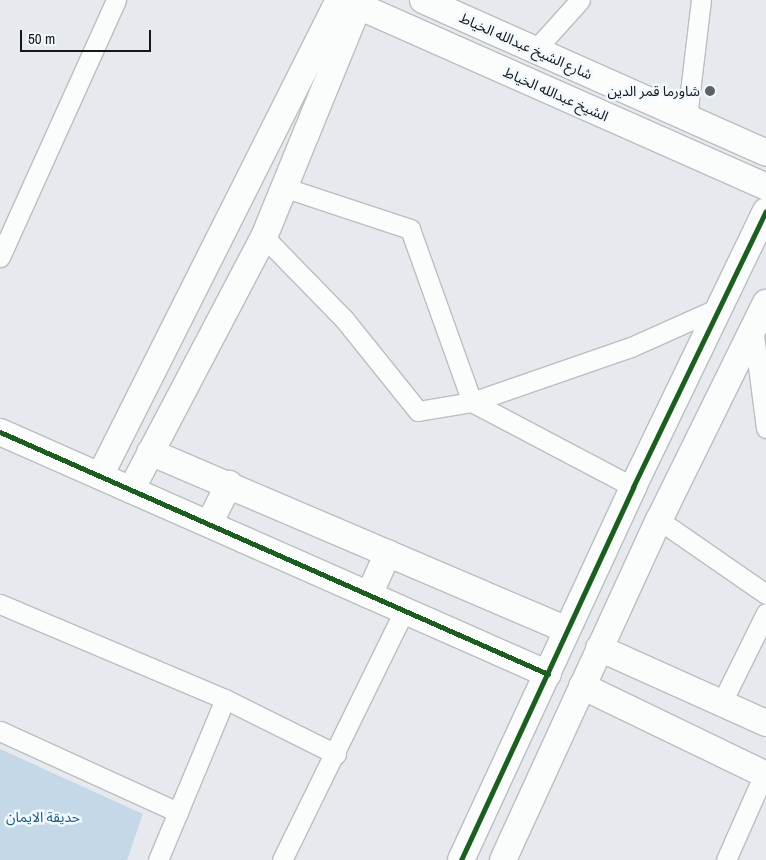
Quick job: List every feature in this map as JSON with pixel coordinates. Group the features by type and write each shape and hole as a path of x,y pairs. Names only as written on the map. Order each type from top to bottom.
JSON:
{"street":[{"path":"1,253 116,0"},
{"name":"شارع الشيخ عبدالله الخياط","path":"423,0 766,153"},
{"path":"535,50 580,0"},
{"path":"687,117 701,0"},
{"path":"132,490 150,452 264,237 286,188 347,2"},
{"path":"100,476 347,2"},
{"name":"الشيخ عبدالله الخياط","path":"347,2 766,187"},
{"path":"286,188 410,229 472,402 633,487"},
{"path":"461,860 633,487 766,212"},
{"path":"264,237 344,319 418,411 472,402 631,347 718,308"},
{"path":"504,860 659,520 759,324 766,303"},
{"path":"759,324 766,428"},
{"path":"0,432 548,674"},
{"path":"150,452 567,630"},
{"path":"209,524 228,484"},
{"path":"659,520 766,594"},
{"path":"369,595 388,553"},
{"path":"0,604 225,699 336,754"},
{"path":"282,860 336,754 404,611"},
{"path":"722,702 766,613"},
{"path":"600,648 766,723"},
{"path":"582,686 765,774 726,860"},
{"path":"158,860 225,699"},
{"path":"0,731 178,812"}],"green space":[{"name":"حديقة الايمان","path":"0,749 143,814 127,860 0,860"}],"cycle path":[{"path":"461,860 633,487 766,211"},
{"path":"0,432 548,674"}],"place":[{"name":"شاورما قمر الدين","path":"710,91"}]}
